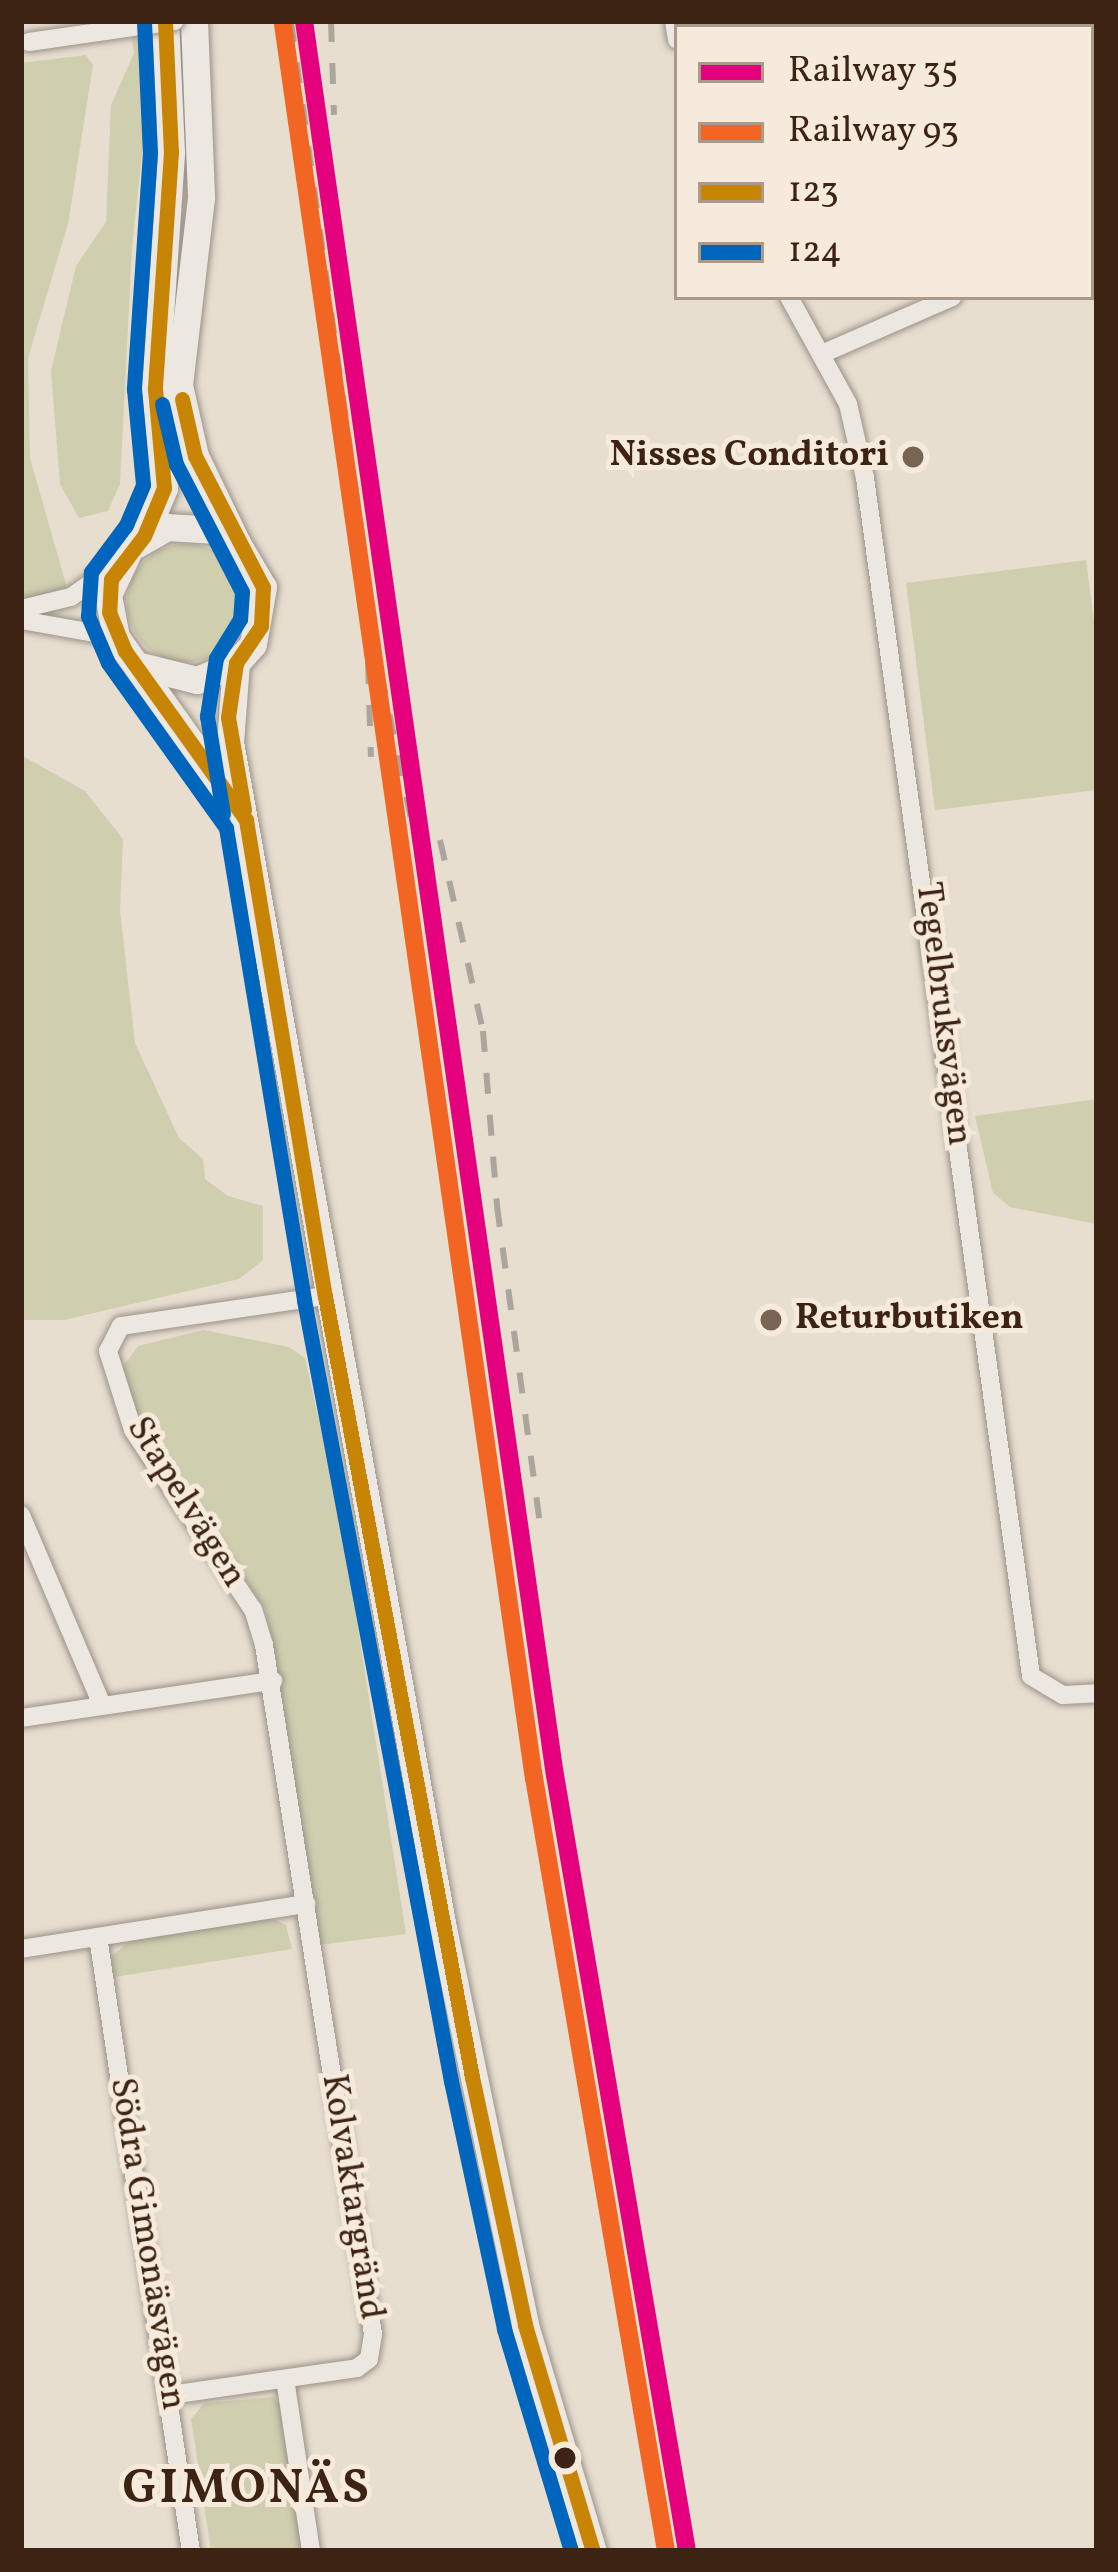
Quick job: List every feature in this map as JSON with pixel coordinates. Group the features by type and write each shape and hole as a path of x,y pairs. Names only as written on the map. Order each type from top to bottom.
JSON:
{"main road":[{"path":"169,21 171,152 155,389 164,488 144,536 118,563 108,596 116,637 246,820"},
{"path":"141,666 182,681 236,663 253,644 265,606 257,568 237,543 194,456 179,386 201,199 194,21"},
{"path":"144,536 191,524 237,543"},
{"path":"236,663 228,717 325,1295 524,2325 593,2551"}],"street":[{"path":"25,42 169,21"},
{"name":"Tegelbruksvägen","path":"791,300 824,352 853,422 903,717 1031,1676 1063,1695 1097,1693"},
{"path":"824,352 945,300"},
{"path":"21,610 71,597 118,563"},
{"path":"21,620 116,637"},
{"name":"Stapelvägen","path":"272,1681 253,1610 133,1430 108,1352 122,1325 325,1295"},
{"path":"21,1515 102,1705"},
{"path":"21,1718 272,1681"},
{"name":"Kolvaktargränd","path":"170,2395 357,2368 373,2346 272,1681"},
{"path":"21,1949 306,1904"},
{"name":"Södra Gimonäsvägen","path":"98,1937 191,2551"},
{"path":"285,2379 311,2551"}],"green space":[{"path":"129,21 151,21 154,41 132,248 120,484 108,511 79,518 60,484 51,371 76,266 106,222 111,105 134,53"},
{"path":"86,55 93,65 68,224 28,358 30,458 67,588 29,598 21,597 21,63"},
{"path":"186,544 209,548 228,561 241,580 245,603 241,626 228,645 209,658 186,662 163,658 144,645 131,626 127,603 131,580 144,561 163,548"},
{"path":"1086,560 1097,645 1097,790 935,810 906,583"},
{"path":"21,755 85,791 123,839 120,910 135,1043 179,1138 203,1159 205,1179 228,1196 263,1206 263,1260 239,1279 64,1320 21,1320"},
{"path":"1097,1099 1097,1224 1010,1207 993,1193 975,1116"},
{"path":"204,1330 289,1347 305,1358 341,1520 406,1934 318,1945 266,1610 137,1417 122,1368 138,1346"},
{"path":"269,1917 286,1925 292,1949 108,1978 106,1961 137,1935"},
{"path":"274,2397 283,2409 303,2551 211,2551 191,2419 204,2403"}],"railway":[{"path":"291,21 381,673 428,901"},
{"path":"331,21 334,115"},
{"path":"368,663 371,757"},
{"path":"440,840 483,1031 497,1206 540,1522"}],"rail line":[{"name":"35","path":"304,21 555,1775 687,2551"},
{"name":"93","path":"283,24 534,1778 666,2551"}],"transit line":[{"name":"123","path":"165,21 171,152 155,389 164,488 144,536 111,579 109,612 125,651 246,820 325,1296 472,2077 525,2325 593,2551"},
{"name":"124","path":"144,22 150,152 134,389 143,485 126,525 91,572 88,616 108,663 226,828 304,1300 451,2081 504,2329 571,2551"},
{"name":"123","path":"182,399 195,456 263,587 261,626 236,663 228,717 244,810"},
{"name":"124","path":"162,404 176,464 242,592 240,619 216,658 207,716 223,814"}],"place":[{"name":"Nisses Conditori","path":"913,457"},
{"name":"Returbutiken","path":"771,1320"}],"district":[{"name":"GIMONÄS","path":"247,2490"}]}
